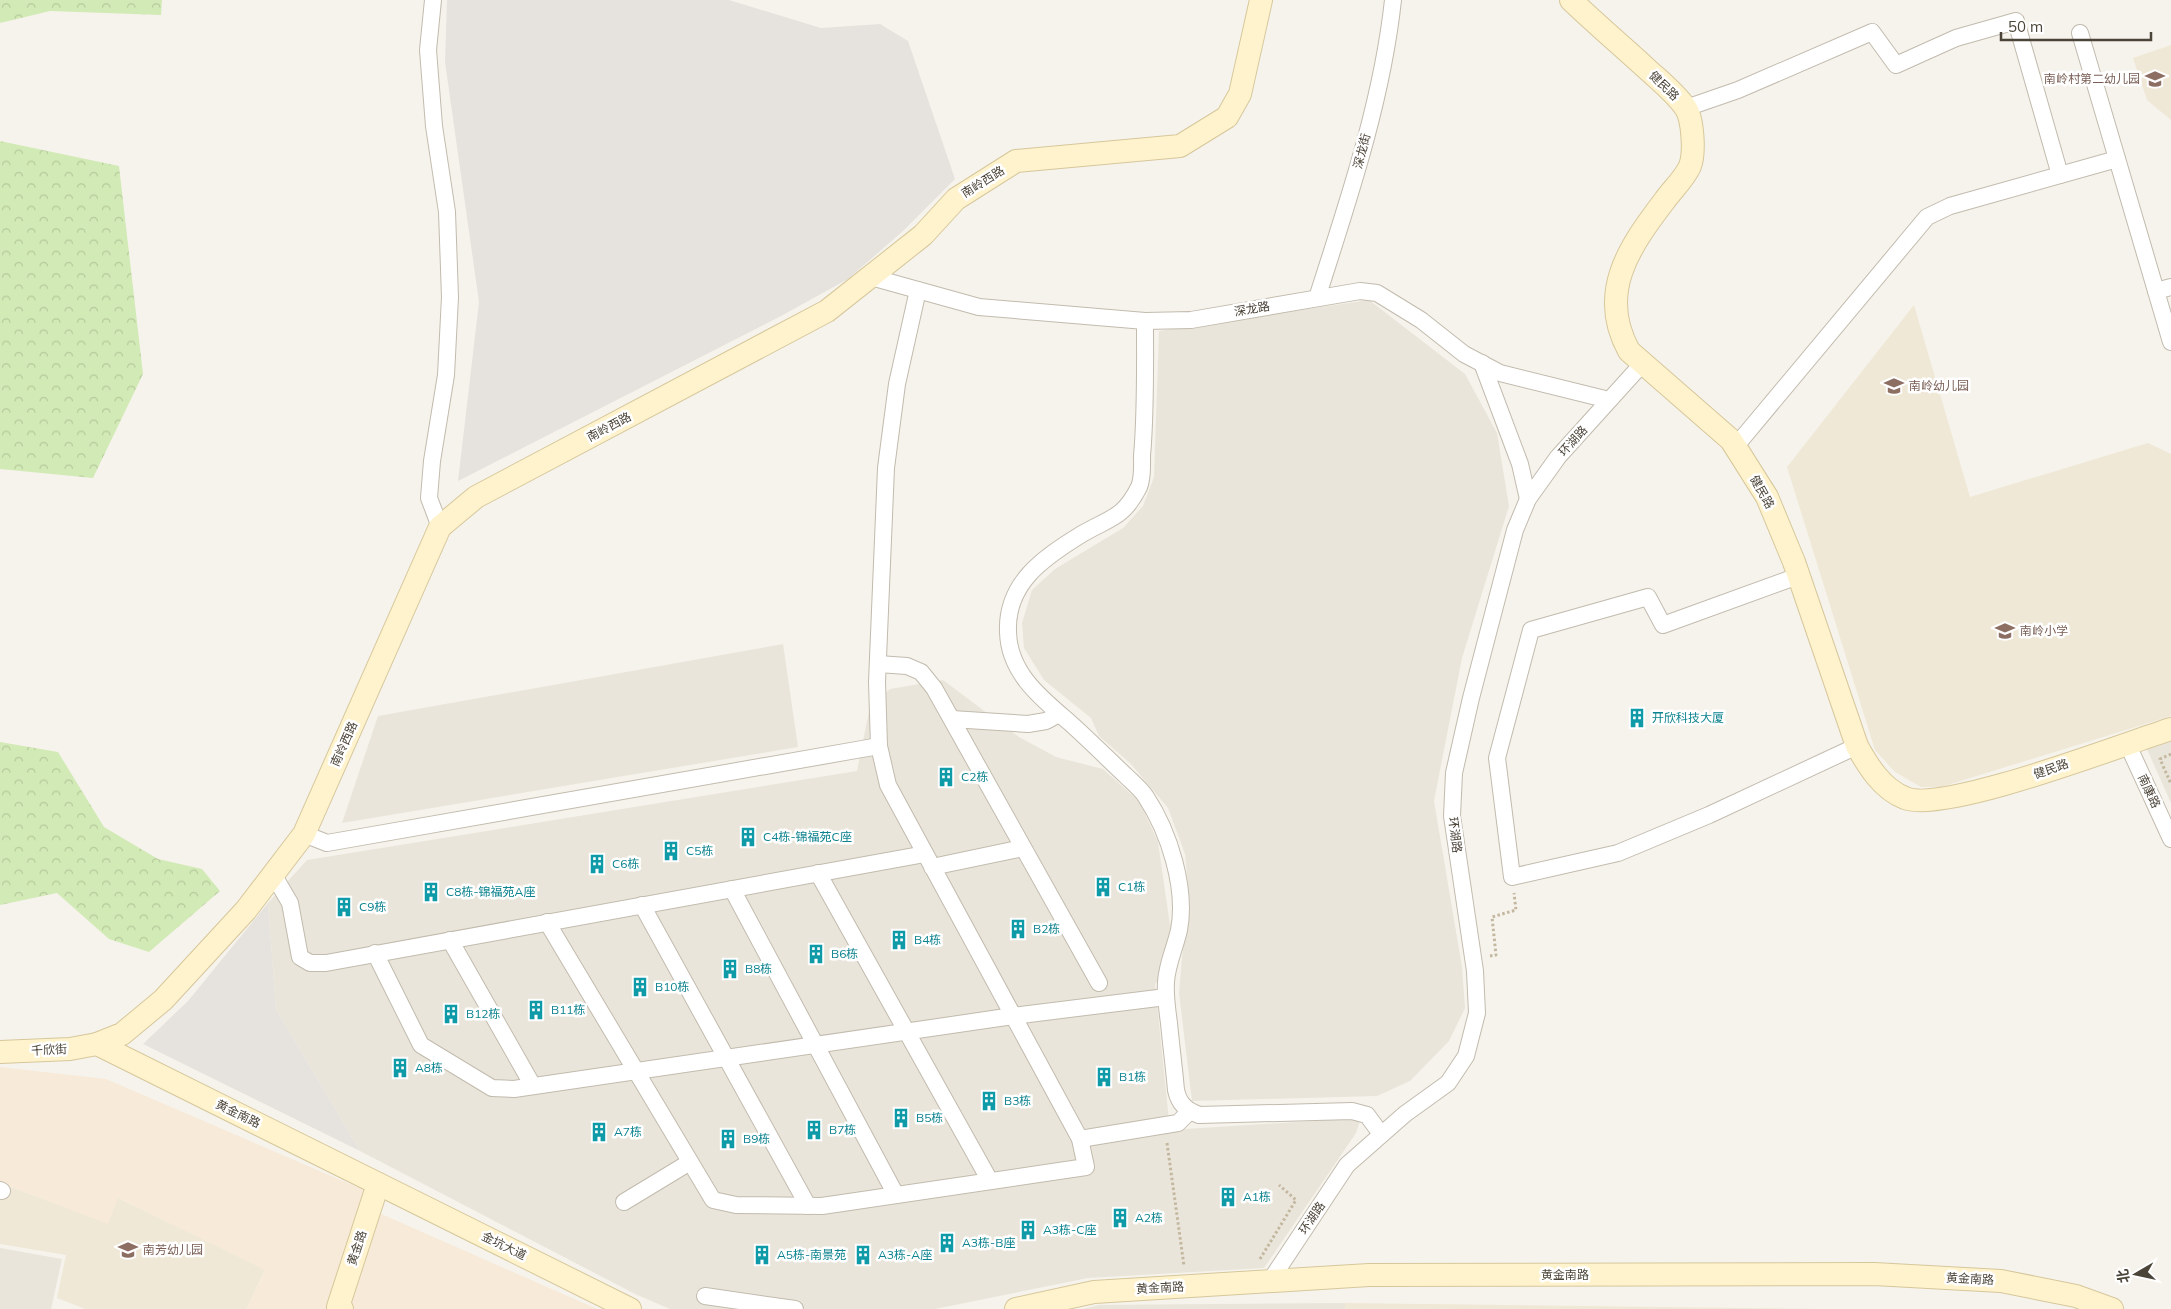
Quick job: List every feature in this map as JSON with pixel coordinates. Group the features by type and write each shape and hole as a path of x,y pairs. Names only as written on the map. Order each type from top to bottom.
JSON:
{"street":[{"path":"433,0 428,50 434,126 447,212 450,297 446,375 432,461 429,498 440,528"},
{"name":"南岭西路","path":"98,1044 122,1034 163,1000 246,910 304,834 440,528 476,497 827,311 923,236 956,199 1016,161 1180,146 1227,116 1240,94 1260,0"},
{"name":"深龙街","path":"1317,298 1357,170 1388,44 1393,0"},
{"name":"健民路","path":"1571,0 1665,85 1686,108 1692,130 1690,167 1641,232 1621,271 1614,308 1620,335 1629,351 1731,440 1767,497 1798,576 1857,746 1867,764 1884,785 1905,798 1925,802 1963,795 2028,777 2171,729"},
{"path":"1686,108 1738,90 1872,32 1896,65 1956,38 2016,21 2060,175"},
{"path":"2080,33 2117,159 2164,289 2171,342"},
{"path":"1736,447 1926,217 1950,206 2117,159"},
{"name":"深龙路","path":"871,277 979,307 1145,321 1192,320 1360,291 1377,293 1421,320 1464,354 1500,373 1609,400"},
{"path":"547,922 712,1200 736,1205 822,1206 1086,1167 1080,1139 888,785 879,746 878,664 886,468 897,384 918,290"},
{"path":"1145,321 1144,434 1140,485 1126,508 1112,520 1083,534 1033,569 1017,588 1009,613 1008,633 1010,649 1017,668 1039,697 1145,795 1165,829 1175,860 1180,902 1179,929 1170,955 1166,997 1178,1098 1182,1105 1199,1115 1352,1111 1367,1115 1381,1134"},
{"path":"1482,363 1520,464 1528,499"},
{"name":"环湖路","path":"1263,1281 1347,1165 1381,1134 1448,1083 1466,1056 1477,1013 1473,959 1452,816 1454,772 1515,530 1528,499 1558,457 1643,363"},
{"path":"1798,576 1663,625 1648,597 1531,630 1497,758 1512,878 1618,853 1709,815 1857,746"},
{"path":"878,664 906,666 921,672 934,688 1099,983"},
{"path":"952,719 1028,724 1046,722 1059,714"},
{"name":"南康路","path":"2127,743 2171,839"},
{"path":"304,834 327,842 879,746"},
{"path":"273,874 290,903 300,957 310,964 818,873 1024,848"},
{"path":"818,873 990,1181"},
{"path":"732,889 896,1195"},
{"path":"642,905 808,1206"},
{"path":"450,940 533,1086"},
{"path":"375,953 421,1045 492,1088 514,1089 1013,1016 1166,997"},
{"name":"千欣街","path":"0,1052 70,1049 98,1044"},
{"name":"黄金南路","path":"98,1044 378,1184"},
{"path":"1080,1139 1178,1123 1190,1111"},
{"path":"624,1202 690,1162"},
{"name":"黄金路","path":"342,1309 338,1307 378,1184"},
{"name":"金坑大道","path":"378,1184 630,1309"},
{"name":"黄金南路","path":"1030,1308 1094,1292 1369,1275 1874,1274 2000,1281 2076,1296 2112,1309"},
{"path":"705,1296 795,1309"}],"path":[{"path":"2171,754 2160,759 2171,784"},
{"path":"1473,959 1496,955 1492,917 1516,910 1512,878"},
{"path":"1165,1125 1187,1286"},
{"path":"1263,1281 1258,1262 1296,1200 1279,1185"}],"shaded area":[{"path":"447,0 729,0 821,28 880,24 908,41 955,179 903,231 848,279 781,316 458,481 479,302 445,62"},
{"name":"南岭村第二幼儿园","path":"2171,45 2171,120 2147,100 2133,58"},
{"path":"1369,300 1465,374 1497,433 1509,506 1462,658 1434,801 1462,967 1465,1008 1449,1041 1410,1081 1377,1096 1192,1101 1179,993 1190,904 1185,854 1168,808 1131,764 1099,736 1091,718 1044,680 1024,648 1022,623 1032,590 1055,569 1123,528 1143,506 1154,477 1159,331"},
{"name":"南岭小学","path":"1914,305 1970,497 2148,443 2171,454 2171,716 1941,787 1921,787 1895,772 1875,750 1787,467"},
{"path":"783,644 798,747 342,823 378,716"},
{"path":"943,680 1019,737 1056,757 1103,769 1140,802 1158,842 1175,960 1155,984 1170,1130 1361,1118 1356,1133 1264,1268 1088,1278 935,1309 670,1309 635,1294 360,1151 276,1009 268,903 307,860 857,771 870,706 890,689"},
{"path":"2171,739 2171,803 2146,747"},
{"path":"268,903 276,1009 360,1151 143,1044 188,1001"},
{"path":"0,1067 106,1079 366,1191 361,1205 597,1309 246,1309 265,1271 119,1198 108,1225 4,1184 0,1197"},
{"name":"南芳幼儿园","path":"3,1184 108,1224 118,1198 265,1270 246,1309 85,1309 57,1298 66,1255 0,1244 0,1197"},
{"path":"0,1248 62,1259 51,1309 0,1309"},
{"path":"1345,1303 1345,1309 1083,1309 1099,1305"},
{"path":"1345,1303 1812,1309 1345,1309"}],"green space":[{"path":"0,0 162,0 161,15 50,11 0,23"},
{"path":"0,141 119,166 143,374 93,478 0,469"},
{"path":"0,742 58,752 104,827 158,859 202,869 220,891 149,952 109,939 57,893 0,905"}],"place":[{"name":"南岭村第二幼儿园","path":"2155,79"},
{"name":"南岭幼儿园","path":"1894,386"},
{"name":"南岭小学","path":"2005,631"},
{"name":"开欣科技大厦","path":"1637,718"},
{"name":"C2栋","path":"946,777"},
{"name":"C4栋-锦福苑C座","path":"748,837"},
{"name":"C5栋","path":"671,851"},
{"name":"C6栋","path":"597,864"},
{"name":"C1栋","path":"1103,887"},
{"name":"C8栋-锦福苑A座","path":"431,892"},
{"name":"C9栋","path":"344,907"},
{"name":"B2栋","path":"1018,929"},
{"name":"B4栋","path":"899,940"},
{"name":"B6栋","path":"816,954"},
{"name":"B8栋","path":"730,969"},
{"name":"B10栋","path":"640,987"},
{"name":"B11栋","path":"536,1010"},
{"name":"B12栋","path":"451,1014"},
{"name":"A8栋","path":"400,1068"},
{"name":"B1栋","path":"1104,1077"},
{"name":"B3栋","path":"989,1101"},
{"name":"B5栋","path":"901,1118"},
{"name":"B7栋","path":"814,1130"},
{"name":"A7栋","path":"599,1132"},
{"name":"B9栋","path":"728,1139"},
{"name":"A1栋","path":"1228,1197"},
{"name":"A2栋","path":"1120,1218"},
{"name":"A3栋-C座","path":"1028,1230"},
{"name":"A3栋-B座","path":"947,1243"},
{"name":"南芳幼儿园","path":"128,1250"},
{"name":"A5栋-南景苑","path":"762,1255"},
{"name":"A3栋-A座","path":"863,1255"}]}
